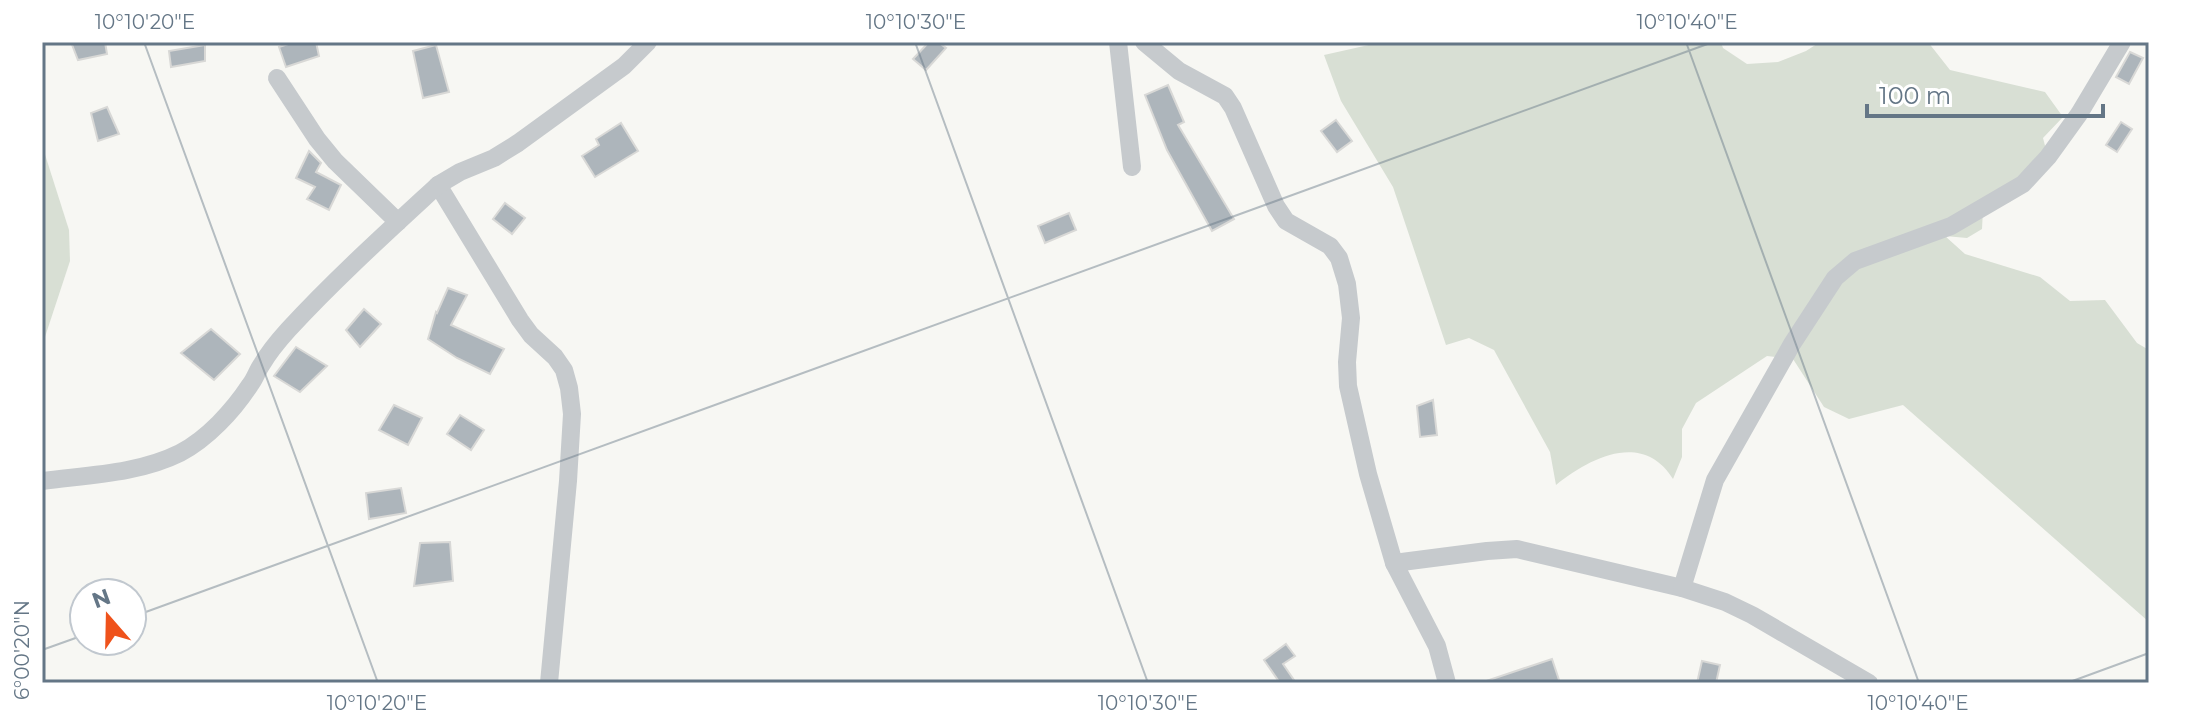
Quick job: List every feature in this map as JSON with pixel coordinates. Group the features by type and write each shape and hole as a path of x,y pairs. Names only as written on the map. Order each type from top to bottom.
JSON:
{"street":[{"path":"42,481 149,465 180,452 200,439 223,419 250,386 262,362 310,306 438,185 518,143 624,66 648,42"},
{"path":"1118,42 1132,167"},
{"path":"1144,42 1179,71 1225,96 1276,206 1286,221 1330,246 1339,258 1347,284 1351,318 1348,386 1368,474 1394,563 1437,646 1447,683"},
{"path":"1682,588 1715,480 1792,344 1835,278 1855,261 1951,226 2023,184 2048,157 2079,114 2122,42"},
{"path":"277,78 335,161 398,222"},
{"path":"438,185 520,320 564,370 569,388 572,414 568,481 549,683"},
{"path":"1394,563 1517,549 1682,588 1738,608 1869,683"}],"shaded area":[{"path":"1382,42 1721,42 1723,48 1747,64 1778,62 1820,42 1928,42 1950,70 2045,92 2063,117 2043,138 2048,157 2010,202 1983,210 1982,229 1967,238 1945,236 1965,254 2040,277 2070,301 2105,300 2137,343 2149,350 2149,622 1903,405 1849,419 1824,407 1793,359 1767,356 1696,403 1682,429 1682,457 1673,479 1661,464 1632,452 1600,458 1556,485 1550,452 1494,350 1469,338 1446,345 1393,187 1341,101 1324,55"},
{"path":"42,145 69,230 70,261 42,346"}],"building":[{"path":"71,42 105,42 107,54 78,60"},
{"path":"294,42 316,42 319,56 286,67 279,47"},
{"path":"929,42 938,42 946,48 926,70 913,59"},
{"path":"205,45 205,61 171,67 169,51"},
{"path":"436,45 449,92 423,98 413,51"},
{"path":"2130,52 2143,58 2129,84 2116,77"},
{"path":"1168,85 1184,122 1178,125 1234,219 1212,231 1167,150 1145,95"},
{"path":"107,107 119,134 98,141 91,113"},
{"path":"1336,120 1352,141 1337,152 1321,131"},
{"path":"2121,122 2132,129 2117,152 2106,145"},
{"path":"621,123 638,151 595,177 582,156 599,145 596,139"},
{"path":"309,151 321,163 316,172 341,185 329,210 307,199 315,187 296,178"},
{"path":"505,203 525,218 512,234 493,219"},
{"path":"1069,213 1076,230 1045,243 1038,226"},
{"path":"448,288 467,295 451,325 504,349 490,374 428,339 436,312"},
{"path":"364,309 381,324 360,347 346,330"},
{"path":"211,329 240,354 214,380 181,353"},
{"path":"296,347 327,366 300,392 274,376"},
{"path":"1433,400 1437,435 1420,437 1417,406"},
{"path":"394,405 422,418 408,445 379,430"},
{"path":"460,415 484,430 471,450 447,434"},
{"path":"401,488 406,513 369,519 366,493"},
{"path":"450,542 453,581 414,586 420,543"},
{"path":"1286,644 1295,656 1283,664 1296,683 1280,683 1264,660"},
{"path":"1552,659 1560,683 1486,681"},
{"path":"1702,661 1720,665 1716,683 1697,683"}]}
